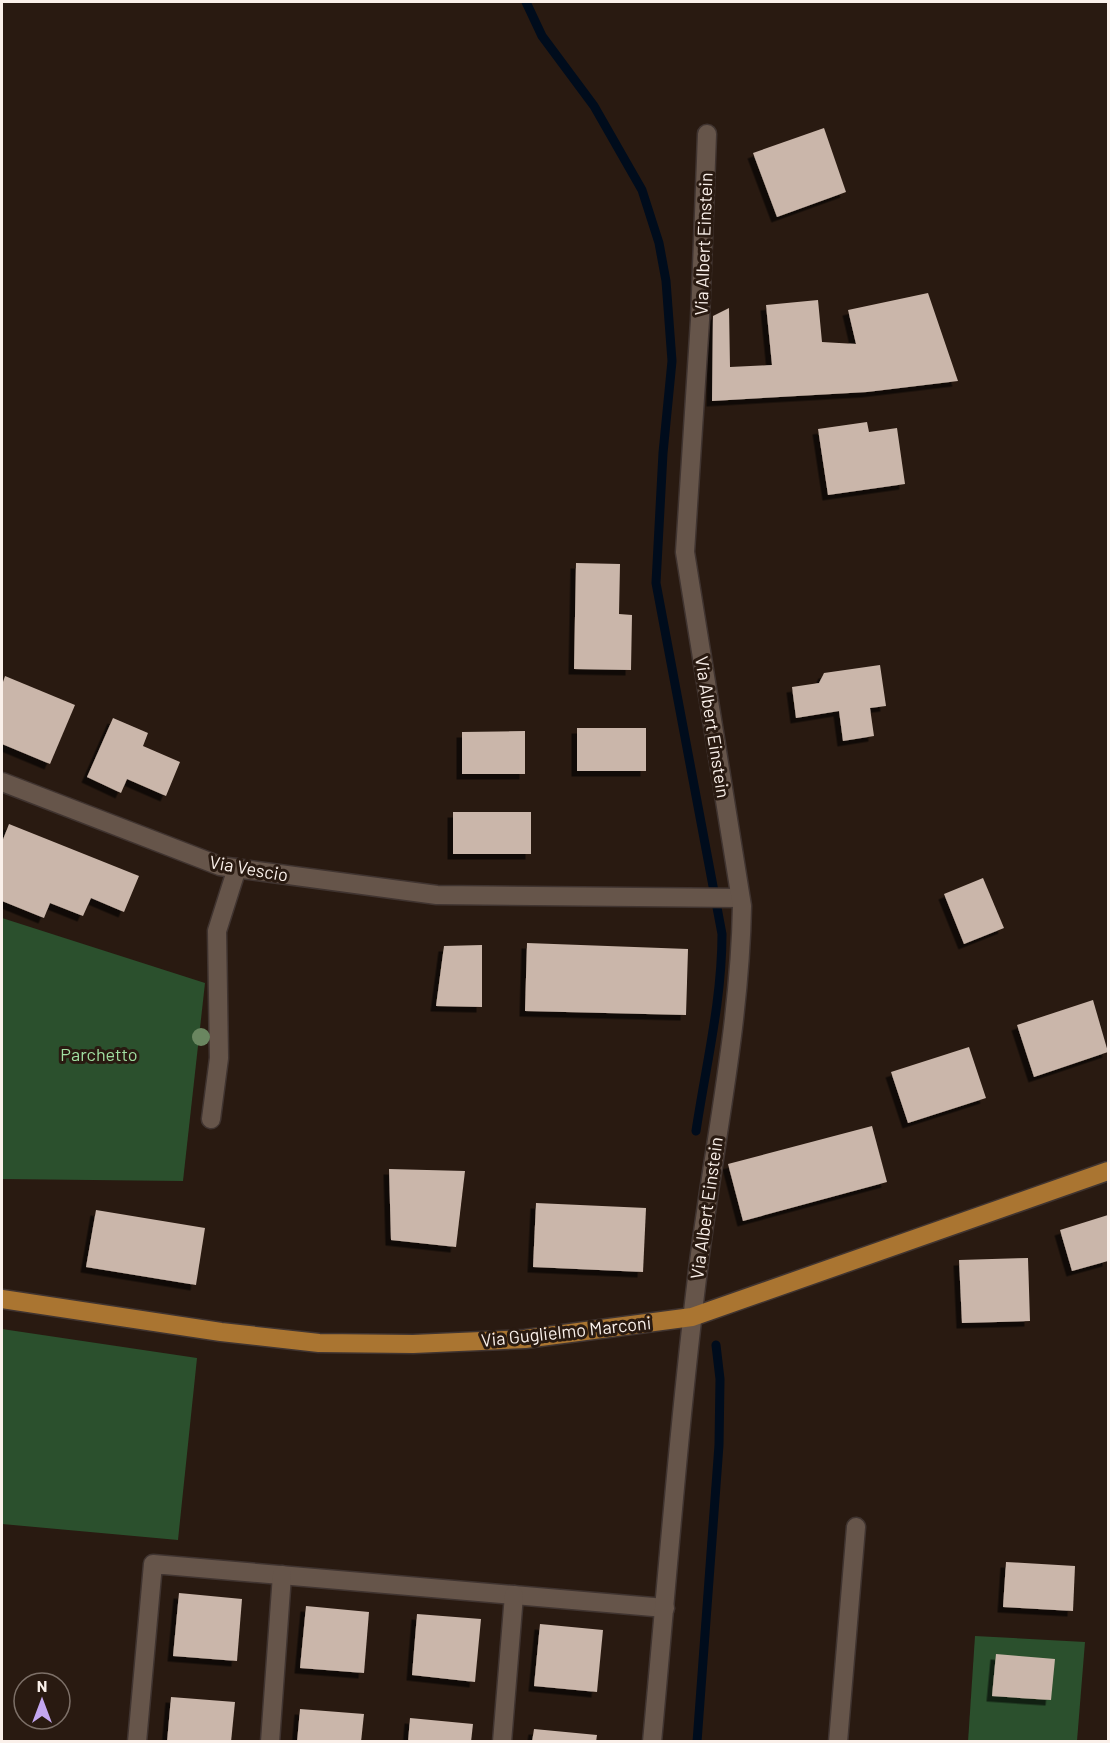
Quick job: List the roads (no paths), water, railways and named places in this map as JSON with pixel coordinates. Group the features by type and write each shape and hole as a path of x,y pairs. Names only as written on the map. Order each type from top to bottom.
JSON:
{"main road":[{"name":"Via Guglielmo Marconi","path":"2,1299 221,1332 319,1343 413,1344 525,1339 692,1317 1108,1171"}],"street":[{"name":"Via Albert Einstein","path":"652,1742 692,1317 712,1156 741,966 740,898 685,552 700,320 707,134"},
{"name":"Via Vescio","path":"2,782 220,866 437,895 740,898"},
{"path":"211,1119 219,1058 217,931 237,868"},
{"path":"838,1742 856,1527"},
{"path":"137,1742 153,1564 664,1608"},
{"path":"270,1742 282,1575"},
{"path":"502,1742 514,1595"}],"waterway":[{"path":"526,2 542,36 594,106 642,190 659,243 666,281 672,361 663,453 656,583 722,934 716,1008 696,1131"},
{"path":"697,1742 719,1445 720,1379 716,1345"}],"park label":[{"name":"Parchetto","path":"99,1054"}]}
